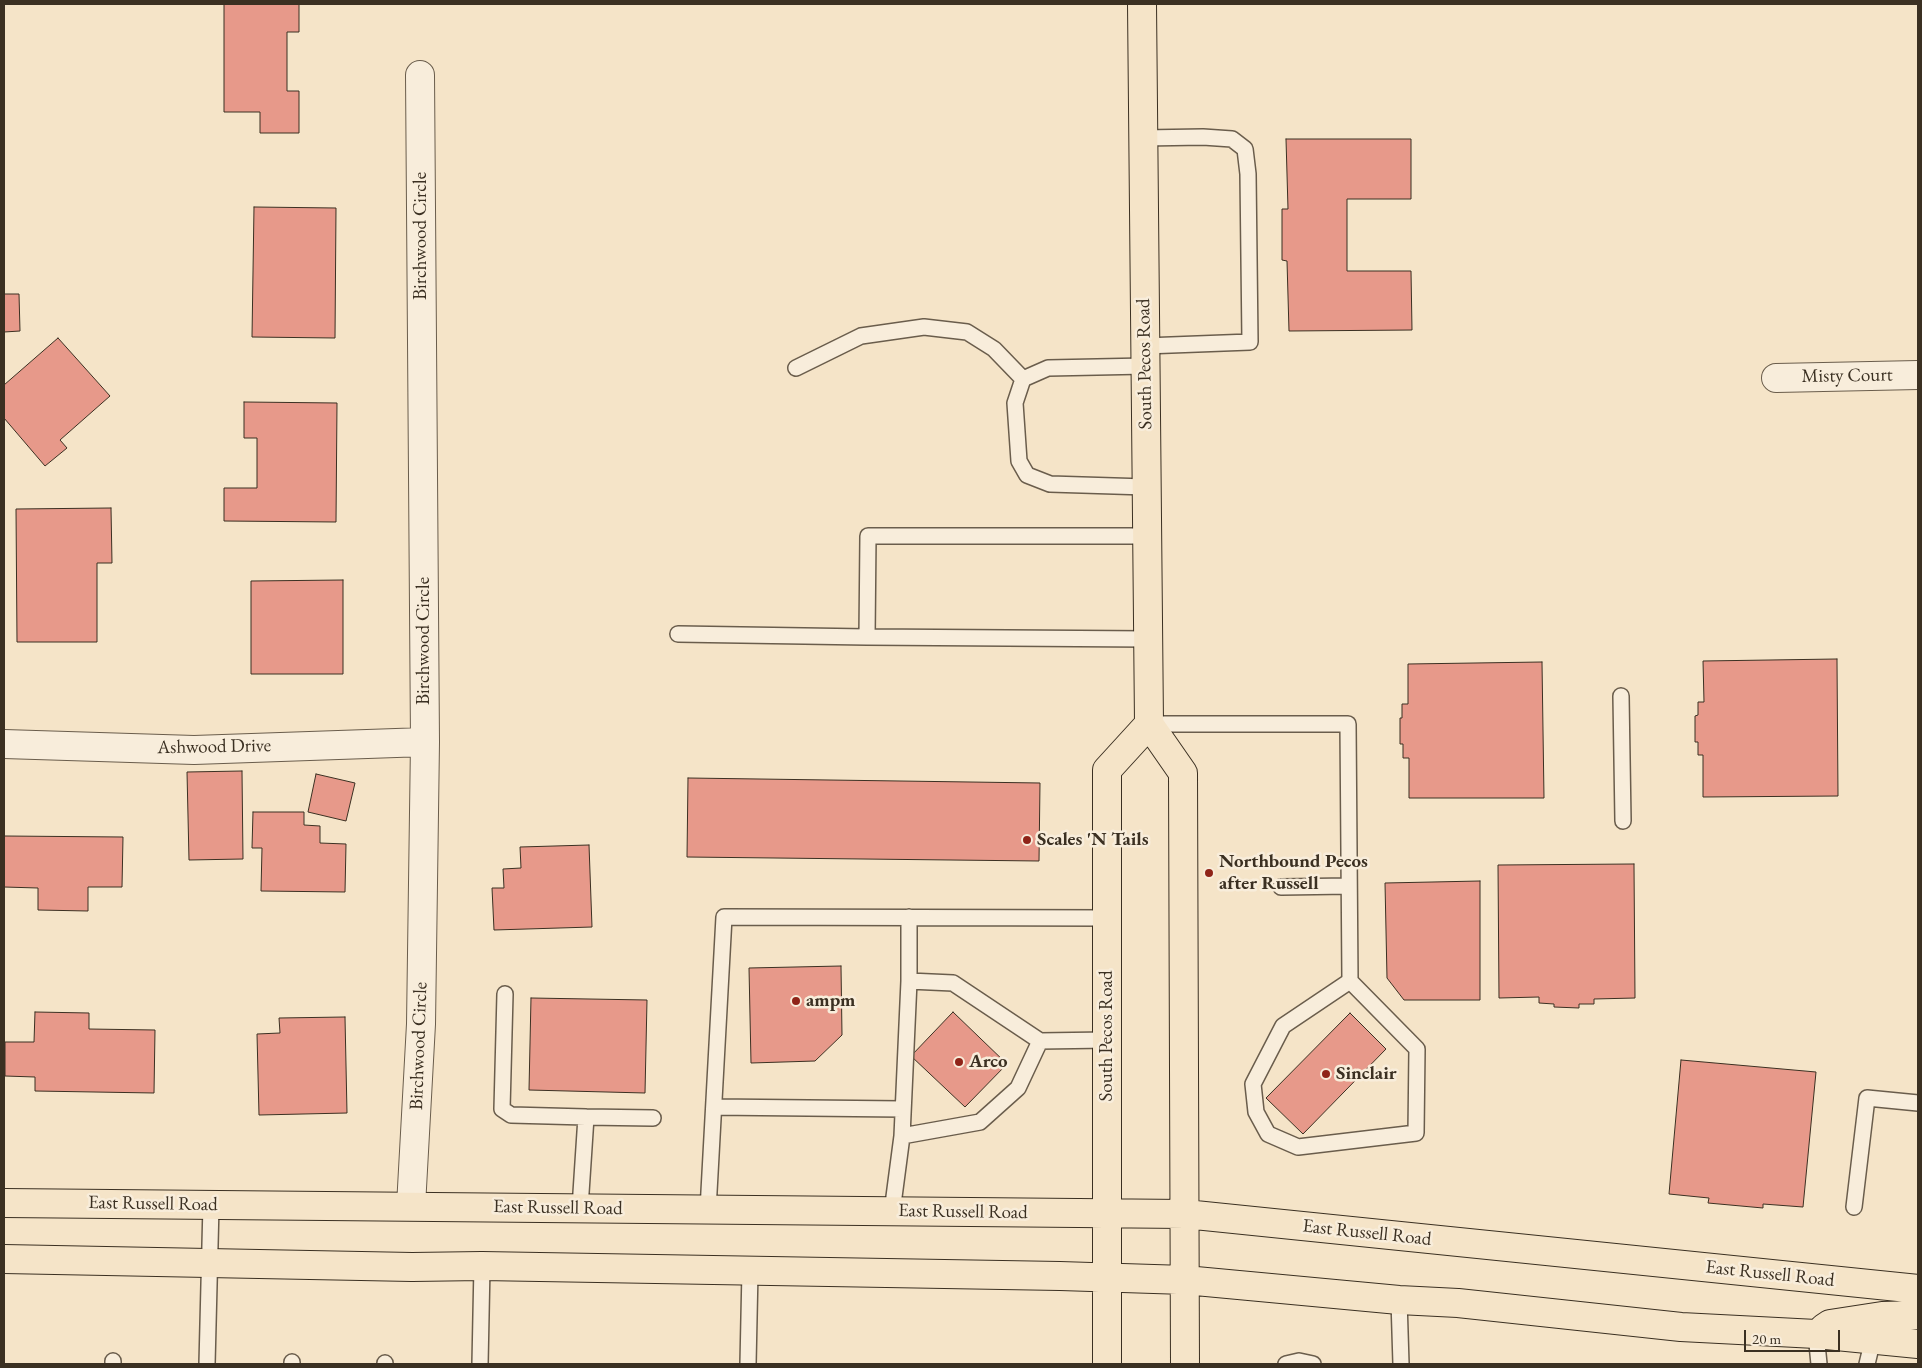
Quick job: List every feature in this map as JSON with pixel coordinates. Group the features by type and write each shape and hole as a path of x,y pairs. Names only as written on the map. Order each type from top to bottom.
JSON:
{"main road":[{"name":"South Pecos Road","path":"1107,1364 1106,770 1148,724 1142,4"},
{"path":"1148,724 1183,772 1185,1364"},
{"name":"East Russell Road","path":"4,1203 1184,1214 1918,1289"},
{"path":"4,1259 1107,1277 1185,1280 1399,1300 1458,1303 1682,1327 1816,1334 1870,1352 1918,1344"},
{"path":"1816,1334 1830,1324 1882,1316 1918,1315"}],"street":[{"name":"Birchwood Circle","path":"411,1206 421,1024 425,742 420,75"},
{"name":"Misty Court","path":"1776,378 1918,375"},
{"name":"Ashwood Drive","path":"4,744 194,750 425,742"}],"lane":[{"path":"1143,138 1203,137 1232,140 1245,149 1248,174 1250,342 1048,368 1023,379 1015,403 1019,461 1027,476 1050,484 1146,487"},
{"path":"796,368 861,336 924,328 967,332 994,349 1023,379"},
{"path":"867,637 868,536 1147,536"},
{"path":"678,634 1148,640"},
{"path":"1621,696 1622,821"},
{"path":"1148,724 1348,724 1350,981 1416,1049 1416,1133 1298,1147 1268,1134 1256,1112 1253,1084 1282,1026 1350,981"},
{"path":"1281,887 1349,886"},
{"path":"708,1210 724,917 1107,918"},
{"path":"892,1212 902,1136 909,981 909,917"},
{"path":"909,981 953,983 1040,1041 1107,1040"},
{"path":"505,994 502,1109 511,1115 652,1118"},
{"path":"902,1136 980,1122 1018,1088 1040,1041"},
{"path":"1854,1207 1867,1098 1918,1103"},
{"path":"714,1107 902,1108"},
{"path":"580,1208 586,1117"},
{"path":"207,1364 211,1205"},
{"path":"480,1364 482,1266"},
{"path":"748,1364 750,1272"},
{"path":"1399,1300 1401,1364"},
{"path":"1816,1334 1819,1364"},
{"path":"1286,1364 1300,1361 1313,1364"}],"building":[{"path":"224,4 299,4 299,32 287,32 287,91 299,91 299,133 260,133 260,112 224,112"},
{"path":"1286,139 1411,139 1411,199 1347,199 1347,271 1411,271 1412,330 1289,331 1287,261 1282,260 1282,209 1288,209"},
{"path":"254,207 336,208 335,338 252,337"},
{"path":"4,294 19,294 20,331 4,332"},
{"path":"58,338 110,396 60,440 67,448 45,466 4,418 4,385"},
{"path":"244,402 337,403 336,522 224,521 224,488 257,488 257,438 244,438"},
{"path":"111,508 112,563 97,563 97,642 17,642 16,509"},
{"path":"343,580 343,674 251,674 251,581"},
{"path":"1837,659 1838,796 1703,797 1703,755 1698,755 1698,742 1695,742 1695,716 1698,715 1698,702 1704,702 1703,661"},
{"path":"1542,662 1544,798 1409,798 1409,758 1403,758 1403,744 1400,744 1402,704 1408,704 1408,664"},
{"path":"242,771 243,859 189,860 187,772"},
{"path":"316,774 355,783 346,821 308,812"},
{"path":"688,778 1040,783 1039,861 687,857"},
{"path":"253,812 304,812 304,825 320,826 320,843 346,844 345,892 261,891 262,848 252,848"},
{"path":"4,836 123,837 122,887 88,887 88,911 38,910 38,888 4,887"},
{"path":"589,845 592,927 494,930 492,888 504,888 503,869 521,868 520,847"},
{"path":"1634,864 1635,998 1594,999 1594,1004 1579,1004 1579,1008 1554,1007 1554,1004 1539,1003 1539,997 1499,998 1498,865"},
{"path":"1480,881 1480,1000 1404,1000 1387,978 1385,883"},
{"name":"ampm","path":"841,966 842,1035 815,1061 751,1063 749,968"},
{"path":"531,998 647,1000 645,1093 529,1090"},
{"path":"35,1012 89,1013 89,1029 155,1030 154,1093 35,1091 35,1077 5,1076 5,1042 34,1042"},
{"path":"953,1012 1007,1064 965,1107 911,1056"},
{"name":"Sinclair","path":"1350,1013 1386,1049 1303,1134 1266,1098"},
{"path":"345,1017 347,1113 259,1115 257,1034 280,1033 279,1018"},
{"path":"1681,1060 1816,1072 1803,1207 1763,1204 1763,1208 1708,1203 1709,1198 1669,1194"}],"place":[{"name":"Scales 'N Tails","path":"1027,840"},
{"name":"Northbound Pecos after Russell","path":"1209,873"},
{"name":"ampm","path":"796,1001"},
{"name":"Arco","path":"959,1062"},
{"name":"Sinclair","path":"1326,1074"}]}
